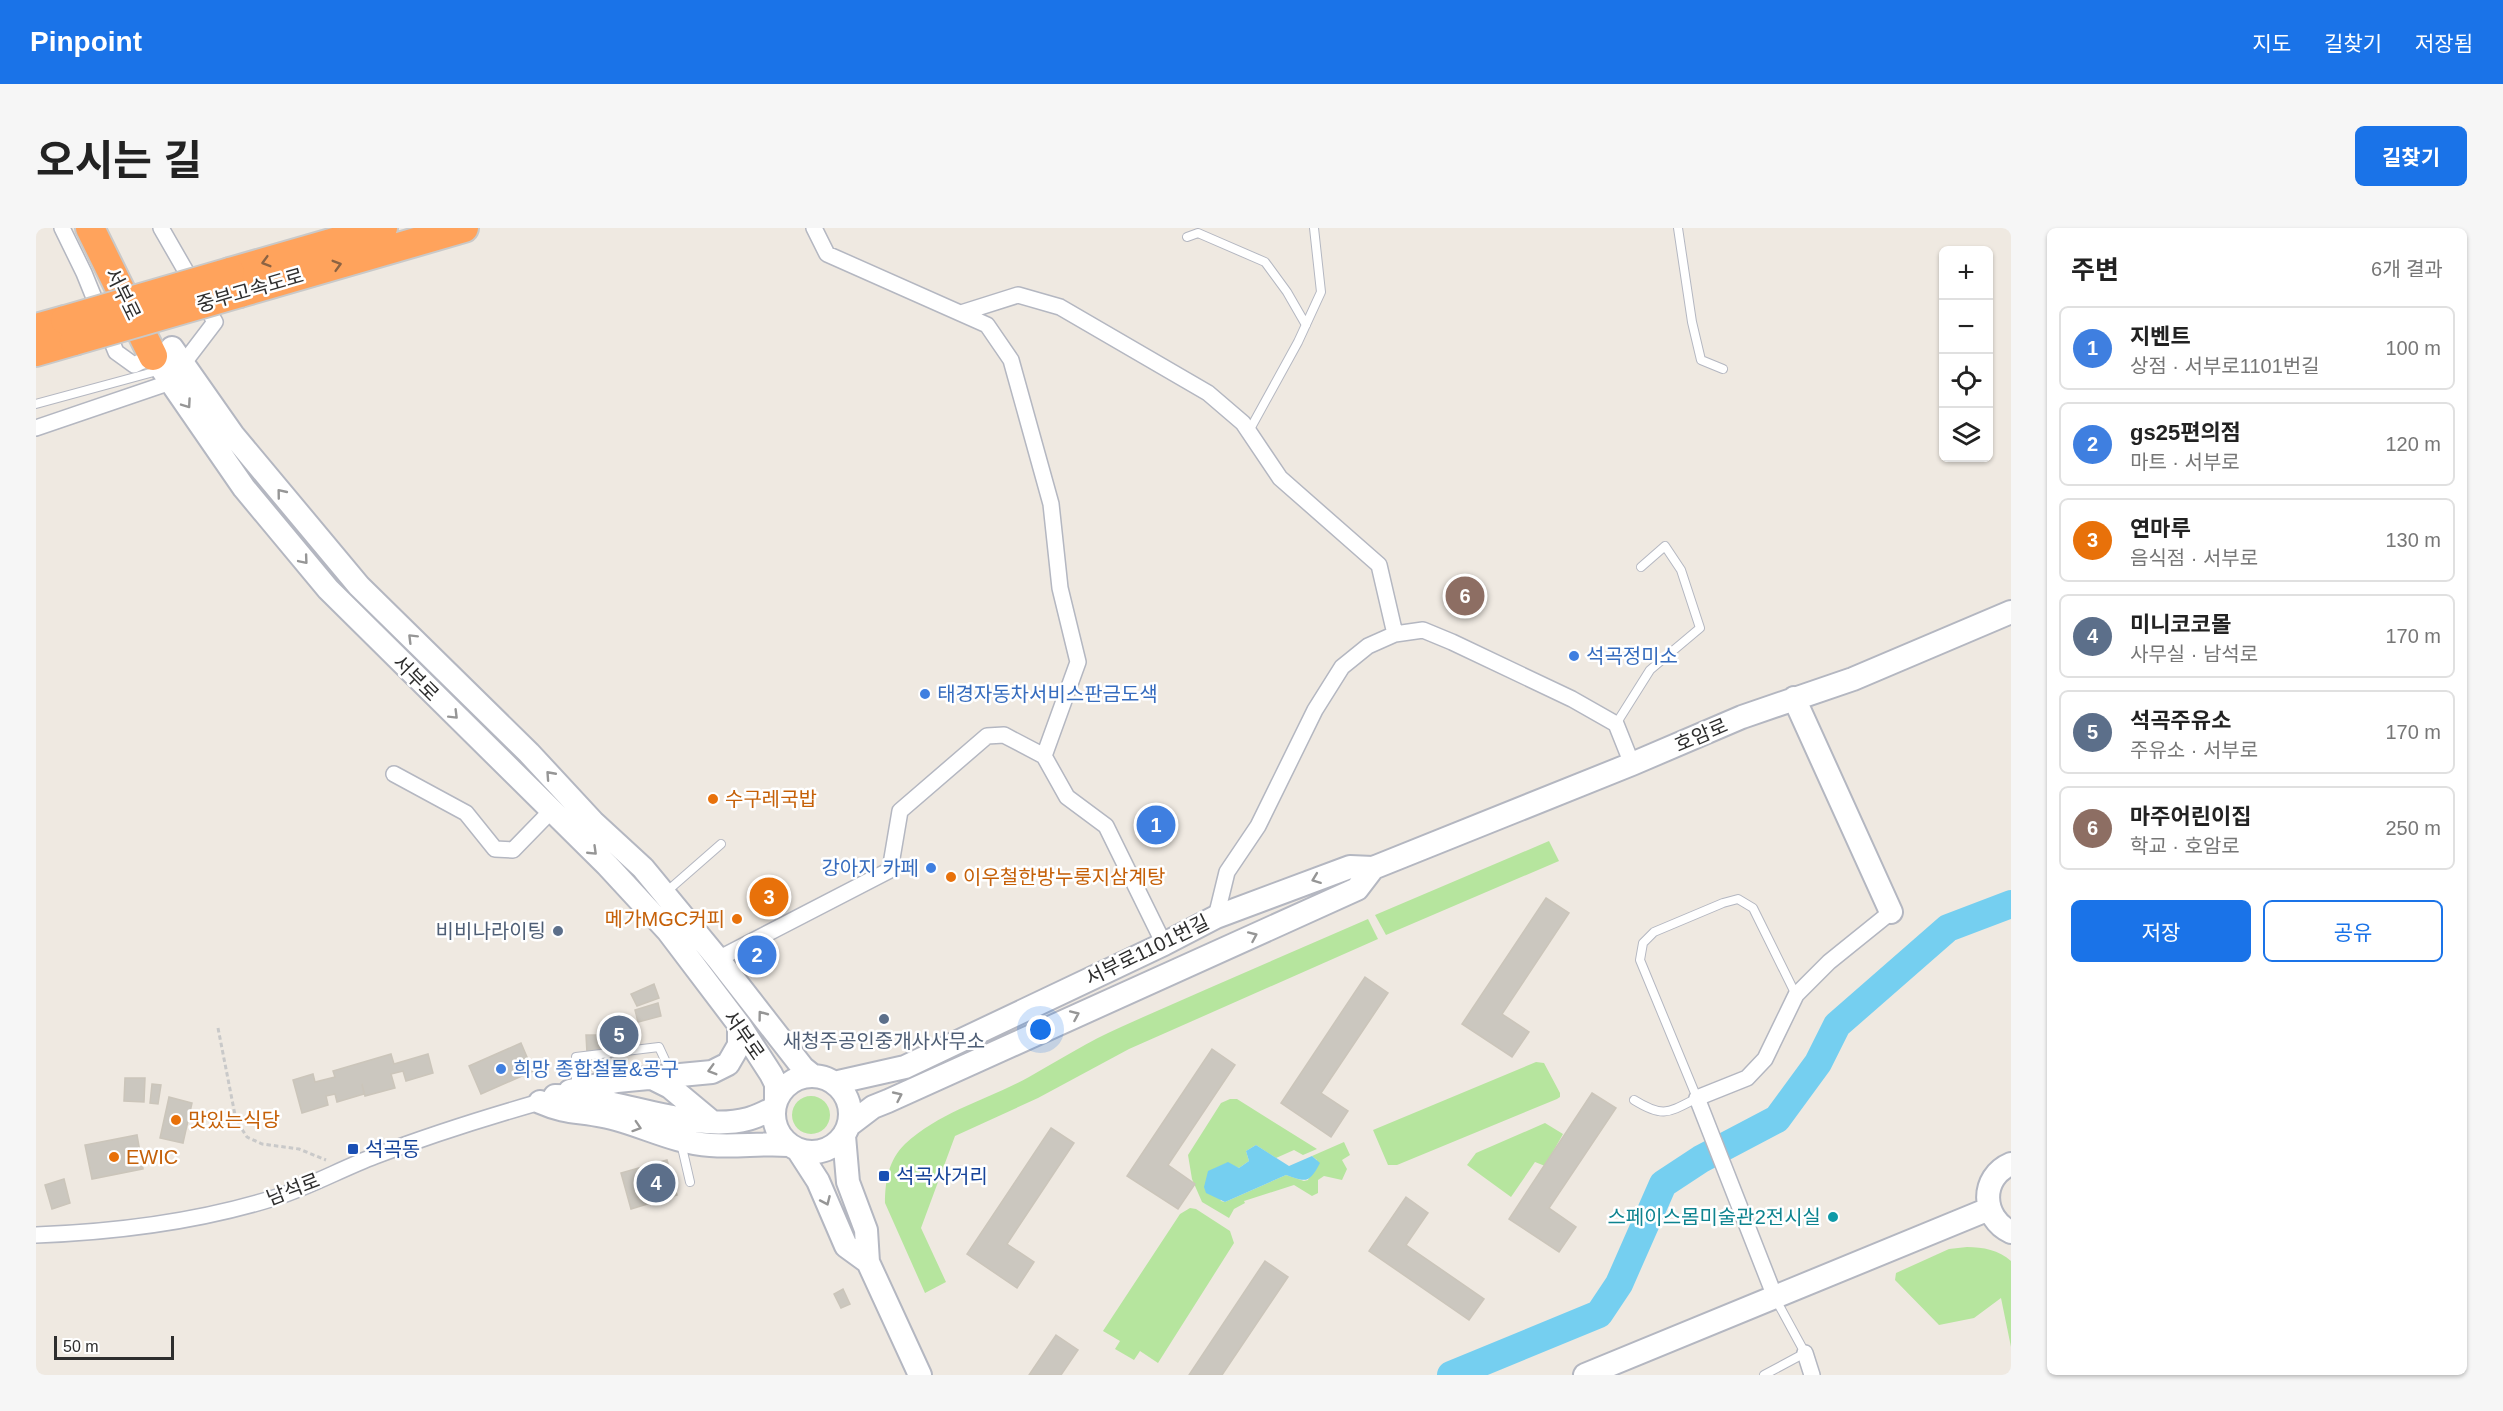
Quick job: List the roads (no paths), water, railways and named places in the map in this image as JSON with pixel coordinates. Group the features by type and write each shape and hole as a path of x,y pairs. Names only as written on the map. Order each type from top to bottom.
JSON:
{"highway":[{"name":"서부로","path":"90,228 170,362"},
{"name":"서부로","path":"108,228 170,362"},
{"name":"중부고속도로","path":"235,283 383,228"},
{"name":"중부고속도로","path":"36,352 69,331 235,283 464,228"},
{"name":"중부고속도로","path":"36,328 69,331"}],"street":[{"path":"62,228 84,273 116,352 134,365 170,362"},
{"path":"36,428 170,362 215,322 161,228"},
{"path":"814,228 827,254 987,325 1011,360 1051,504 1060,588 1078,662 1044,756"},
{"path":"961,314 1018,294 1060,307 1208,393 1243,423 1280,478 1378,565 1395,634"},
{"name":"서부로","path":"170,362 244,488 328,589 607,865 668,931 739,1025 771,1074 776,1084 775,1104"},
{"name":"서부로","path":"170,362 359,586 529,753 593,822 643,868 803,1068 823,1080"},
{"name":"호암로","path":"1373,868 1632,764 1742,717 1853,679 2011,612"},
{"name":"서부로1101번길","path":"823,1080 905,1067 1216,917 1227,872 1258,826 1315,710 1342,667 1368,646 1395,634 1423,630 1572,699 1616,724"},
{"path":"1775,1297 1697,1098 1747,1078 1765,1059 1796,995 1829,962 1891,912 1794,698"},
{"path":"1616,724 1632,764"},
{"path":"718,959 890,870 900,812 987,736 1004,735 1044,756 1067,797 1106,826 1164,944"},
{"path":"394,774 466,813 495,849 513,850 551,812"},
{"path":"1216,917 1350,867 1373,868"},
{"path":"557,1096 560,1111 604,1116 708,1146 763,1143 818,1152 837,1143 846,1131 880,1104 1357,889 1373,868"},
{"path":"557,1096 661,1075 712,1072 728,1064 739,1045 739,1025"},
{"path":"661,1075 670,1087 713,1123"},
{"path":"557,1096 589,1098 657,1114 713,1123 747,1119 775,1104 790,1083 799,1078 823,1080 845,1095 849,1105 846,1131 848,1182 866,1230 868,1262 920,1375"},
{"name":"남석로","path":"36,1235 85,1234 145,1226 276,1197 455,1126 557,1096"},
{"path":"775,1104 776,1129 818,1181 846,1246 868,1262"},
{"path":"2011,1164 1995,1175 1989,1186 1987,1197 1994,1220 2011,1232"},
{"path":"1585,1375 1989,1209"},
{"path":"1805,1353 1812,1375"}],"lane":[{"path":"1249,431 1306,325 1321,292 1314,228"},
{"path":"1678,228 1692,322 1701,360 1723,369"},
{"path":"1187,237 1198,233 1265,262 1287,292 1306,325"},
{"path":"36,404 170,362"},
{"path":"1616,724 1650,670 1700,627 1682,570 1665,546 1641,567"},
{"path":"664,894 722,844"},
{"path":"1634,1100 1652,1112 1663,1113 1697,1098 1640,960 1643,944 1654,932 1738,899 1753,908 1796,995"},
{"path":"557,1096 576,1056 659,1047 661,1075"},
{"path":"680,1139 690,1182"},
{"path":"1764,1375 1805,1353 1775,1297"}],"water":[{"path":"1256,1145 1289,1166 1312,1156 1320,1163 1313,1175 1306,1180 1286,1175 1225,1202 1206,1193 1204,1187 1208,1171 1228,1162 1239,1168 1249,1161 1246,1151"}],"waterway":[{"path":"1451,1375 1599,1314 1619,1284 1663,1184 1701,1159 1777,1119 1818,1063 1837,1025 1948,928 2011,904"}],"place":[{"name":"마주어린이집","path":"1465,596"},
{"name":"석곡정미소","path":"1574,656"},
{"name":"태경자동차서비스판금도색","path":"925,694"},
{"name":"수구레국밥","path":"713,799"},
{"name":"지벤트","path":"1156,825"},
{"name":"강아지 카페","path":"931,868"},
{"name":"이우철한방누룽지삼계탕","path":"951,877"},
{"name":"연마루","path":"769,897"},
{"name":"메가MGC커피","path":"737,919"},
{"name":"비비나라이팅","path":"558,931"},
{"name":"gs25편의점","path":"757,955"},
{"name":"새청주공인중개사사무소","path":"884,1019"},
{"name":"석곡주유소","path":"619,1035"},
{"name":"희망 종합철물&공구","path":"501,1069"},
{"name":"맛있는식당","path":"176,1120"},
{"name":"석곡동","path":"353,1149"},
{"name":"EWIC","path":"114,1157"},
{"name":"석곡사거리","path":"884,1176"},
{"name":"미니코코몰","path":"656,1183"},
{"name":"스페이스몸미술관2전시실","path":"1833,1217"}]}
